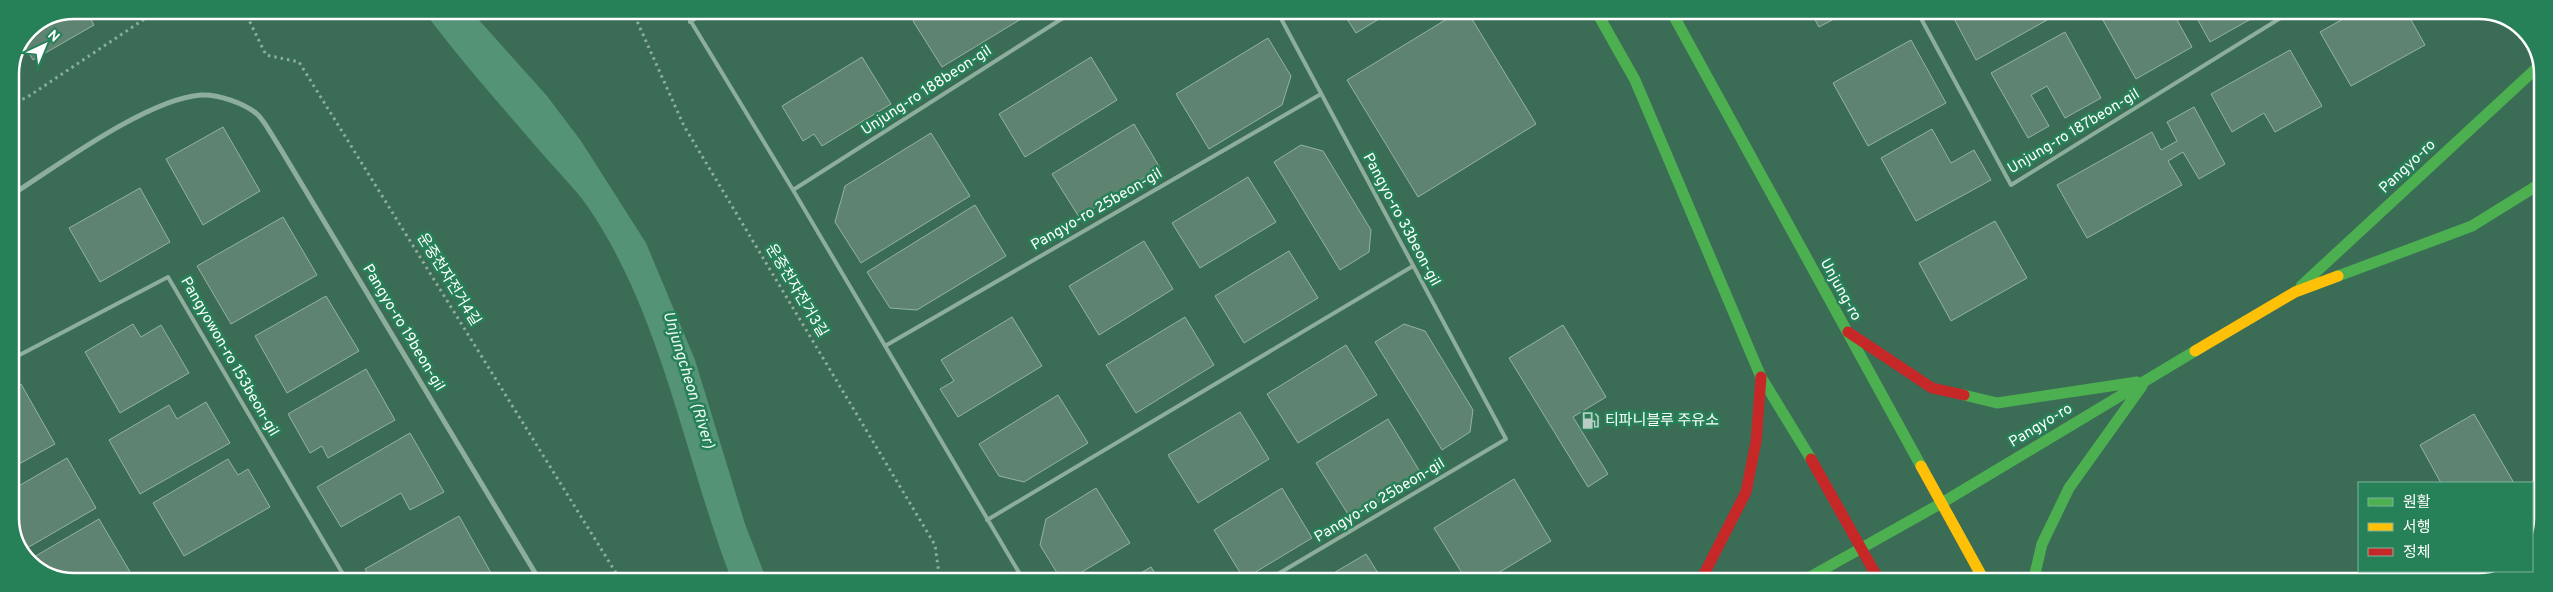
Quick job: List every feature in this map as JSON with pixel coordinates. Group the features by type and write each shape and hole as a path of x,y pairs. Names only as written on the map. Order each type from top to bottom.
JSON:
{"main road":[{"path":"1601,19 1635,80 1761,377 1820,473 1875,573"},
{"name":"Unjung-ro","path":"1676,19 1940,504 1980,573"},
{"name":"Pangyo-ro","path":"2295,292 2534,70"},
{"name":"Pangyo-ro","path":"1818,573 1940,504 2295,292 2472,226 2534,188"},
{"path":"1846,331 1932,388 1998,403 2146,381"},
{"path":"1705,573 1746,492 1756,442 1761,377"},
{"path":"2035,573 2042,544 2069,488 2146,381"}],"street":[{"name":"Pangyo-ro 19beon-gil","path":"19,190 139,117 174,101 202,95 232,101 257,114 277,143 534,573"}],"lane":[{"path":"688,19 793,190 1019,573"},
{"path":"690,22 694,19"},
{"name":"Unjung-ro 188beon-gil","path":"793,190 1060,19"},
{"name":"Pangyo-ro 33beon-gil","path":"1281,19 1506,439"},
{"name":"Unjung-ro 187beon-gil","path":"1922,19 2011,185 2279,19"},
{"name":"Pangyo-ro 25beon-gil","path":"885,346 1321,94"},
{"path":"987,520 1413,266"},
{"name":"Pangyowon-ro 153beon-gil","path":"19,356 168,277 342,573"},
{"name":"Pangyo-ro 25beon-gil","path":"1280,573 1506,439"}],"path":[{"path":"19,100 26,98 144,19"},
{"name":"운중천자전거4길","path":"248,19 266,55 299,62 616,573"},
{"name":"운중천자전거3길","path":"636,19 684,126 935,545 939,573"}],"water":[{"name":"Unjungcheon (River)","path":"430,19 478,19 547,96 581,141 646,243 695,360 745,524 764,573 729,573 715,535 654,341 614,249 588,207 571,185"}],"building":[{"path":"91,19 94,25 33,60 26,48 43,28 63,20"},
{"path":"916,19 1021,19 942,67 913,21"},
{"path":"1347,19 1379,19 1356,33"},
{"path":"1447,19 1472,19 1536,124 1418,197 1347,80"},
{"path":"1814,19 1834,19 1819,27"},
{"path":"1954,19 2049,19 1976,60"},
{"path":"2102,19 2176,19 2192,47 2136,79"},
{"path":"2197,19 2251,19 2210,42"},
{"path":"2343,19 2410,19 2425,45 2351,86 2320,32"},
{"path":"2065,32 2101,98 2065,118 2047,86 2031,95 2049,126 2028,138 1991,73"},
{"path":"1268,38 1291,76 1282,105 1209,149 1176,94"},
{"path":"1911,40 1946,103 1868,146 1833,83"},
{"path":"2290,50 2322,106 2275,132 2264,113 2232,132 2211,94"},
{"path":"862,57 891,104 822,146 814,134 803,141 782,106"},
{"path":"1091,57 1117,100 1025,157 999,114"},
{"path":"2194,107 2225,164 2199,179 2183,152 2168,161 2182,185 2087,238 2057,185 2152,132 2161,150 2177,141 2167,122"},
{"path":"1134,124 1160,168 1079,217 1052,174"},
{"path":"223,127 260,191 203,225 166,159"},
{"path":"1932,129 1951,163 1974,150 1991,180 1916,221 1881,158"},
{"path":"931,133 970,196 861,263 835,222 845,186"},
{"path":"1301,145 1323,151 1371,230 1369,252 1340,270 1274,162"},
{"path":"1248,177 1276,222 1200,268 1172,223"},
{"path":"140,188 170,242 100,282 69,228"},
{"path":"975,205 1006,256 917,310 890,308 867,272"},
{"path":"283,217 317,275 231,324 197,266"},
{"path":"1995,221 2027,278 1951,321 1919,263"},
{"path":"1144,241 1173,289 1099,335 1069,286"},
{"path":"1289,251 1318,298 1244,343 1215,296"},
{"path":"326,296 359,351 287,393 255,336"},
{"path":"1012,317 1042,366 958,417 940,389 954,381 941,360"},
{"path":"1185,317 1214,365 1136,413 1106,365"},
{"path":"133,324 141,337 161,325 189,373 120,413 85,352"},
{"path":"1404,324 1425,331 1473,410 1470,432 1442,450 1375,342"},
{"path":"1563,325 1606,397 1573,417 1608,474 1588,487 1509,358"},
{"path":"1346,345 1377,395 1298,443 1267,394"},
{"path":"366,369 395,420 328,458 322,446 310,453 288,414"},
{"path":"21,384 55,444 19,464 19,385"},
{"path":"1058,395 1088,443 1024,482 999,476 979,444"},
{"path":"206,402 230,443 140,494 109,440 169,405 177,419"},
{"path":"1240,412 1269,459 1198,503 1168,455"},
{"path":"2474,414 2513,482 2440,482 2420,445"},
{"path":"1388,419 1422,475 1351,519 1316,463"},
{"path":"410,433 444,492 410,510 401,493 341,527 317,487"},
{"path":"67,458 96,508 27,548 20,529 19,486"},
{"path":"228,459 238,475 248,469 270,507 184,556 153,503"},
{"path":"1514,479 1551,541 1498,573 1462,573 1434,528"},
{"path":"1096,488 1130,543 1080,573 1057,573 1040,545 1046,519"},
{"path":"1282,488 1312,538 1254,573 1240,573 1214,530"},
{"path":"459,516 491,573 367,573 365,569"},
{"path":"99,519 131,573 63,572 46,566 35,556"},
{"path":"1366,554 1378,573 1334,573"},
{"path":"1151,567 1155,573 1141,573"}],"traffic: fast":[{"path":"1601,19 1635,80 1761,377 1811,459"},
{"path":"1675,19 1921,466"},
{"path":"2301,286 2534,71"},
{"path":"2338,276 2472,226 2534,188"},
{"path":"1817,573 1940,504 2195,351"},
{"path":"1964,395 1997,403 2137,382"},
{"path":"2035,573 2042,544 2069,488 2142,386"}],"traffic: slow":[{"path":"2195,351 2295,292 2338,276"},
{"path":"1921,466 1980,573"}],"traffic: jam":[{"path":"1848,332 1932,388 1964,395"},
{"path":"1705,573 1746,492 1756,442 1761,377"},
{"path":"1811,459 1875,573"}],"place":[{"name":"티파니블루 주유소","path":"1591,421"}]}
